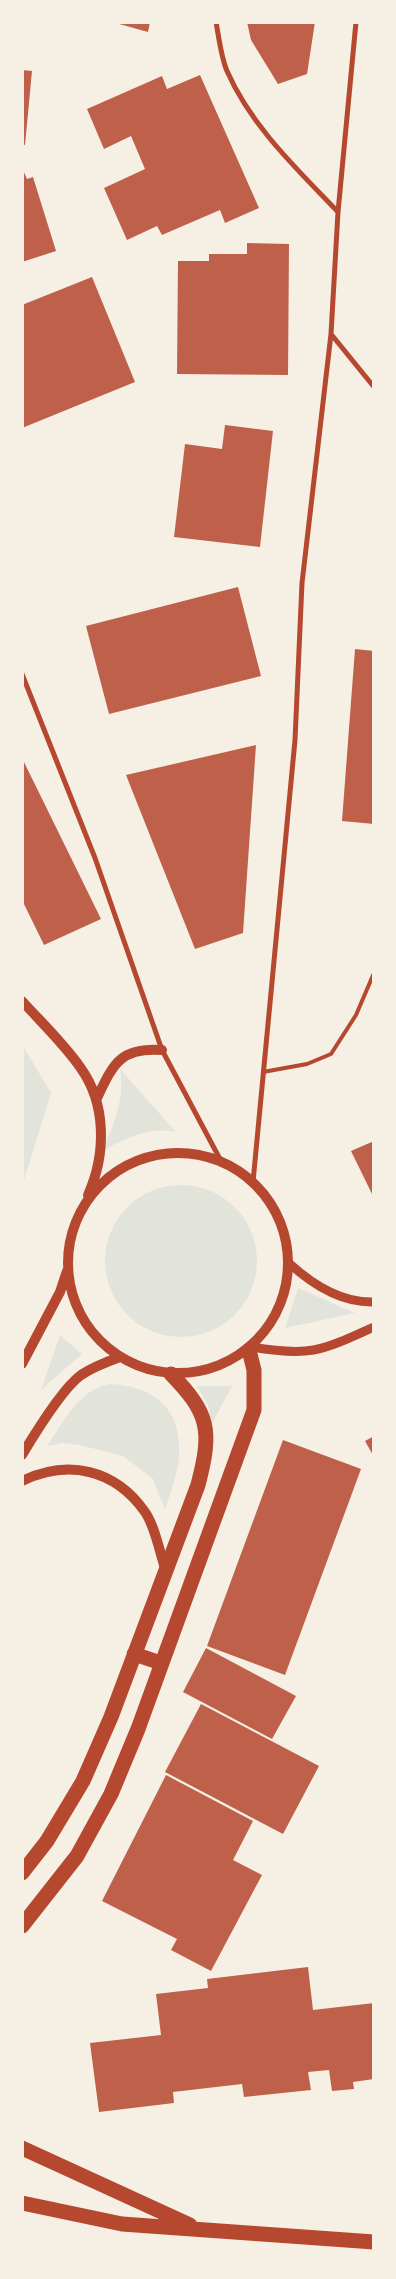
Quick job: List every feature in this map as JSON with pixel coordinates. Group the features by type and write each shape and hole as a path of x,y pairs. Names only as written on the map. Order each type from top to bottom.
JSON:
{"highway":[{"path":"22,1926 77,1856 111,1794 254,1410 254,1370 250,1348"},
{"path":"22,1874 47,1841 83,1781 111,1717 198,1485 206,1452 205,1422 192,1396 171,1374"},
{"path":"134,1654 161,1663"},
{"path":"22,2148 200,2230"},
{"path":"22,2203 122,2224 374,2242"}],"main road":[{"path":"22,1001 81,1068 96,1100 101,1129 100,1158 92,1186 80,1212 69,1240 68,1270 73,1296 83,1320 99,1341 120,1357 144,1369 171,1374 212,1369 250,1348 272,1323 282,1302 290,1264 285,1233 273,1206 253,1182 238,1170 221,1161 189,1153 156,1155 125,1166 99,1186 80,1212"},
{"path":"96,1100 108,1074 116,1063 131,1051 143,1048 162,1050"},
{"path":"22,1364 60,1292 68,1270"},
{"path":"22,1455 48,1414 78,1377 96,1365 120,1357"},
{"path":"22,1481 42,1472 72,1469 101,1475 127,1491 146,1514 166,1571"}],"street":[{"path":"216,22 226,70 247,108 280,151 338,212"},
{"path":"253,1182 295,740 302,583 332,334 338,212 356,22"},
{"path":"332,334 374,387"},
{"path":"22,674 95,858 162,1050 221,1161"},
{"path":"290,1264 303,1276 337,1295 350,1299 374,1302"},
{"path":"250,1348 288,1353 308,1352 328,1347 374,1326"}],"lane":[{"path":"263,1072 307,1064 330,1054 356,1015 374,973"}],"shaded area":[{"path":"23,1046 51,1093 23,1183"},
{"path":"120,1069 176,1132 146,1132 127,1138 101,1152 120,1102"},
{"path":"181,1185 196,1186 210,1191 235,1207 251,1232 256,1246 256,1276 251,1290 235,1315 210,1331 196,1336 181,1337 166,1336 152,1331 127,1315 111,1290 106,1276 105,1261 106,1246 111,1232 127,1207 152,1191 166,1186"},
{"path":"298,1288 355,1313 285,1328"},
{"path":"60,1335 82,1354 41,1390"},
{"path":"108,1384 125,1385 152,1395 163,1403 171,1414 179,1441 179,1458 165,1510 153,1479 123,1456 80,1445 62,1443 47,1446 79,1401 97,1388"},
{"path":"197,1386 232,1386 210,1427 209,1408"}],"building":[{"path":"112,22 150,22 148,32"},
{"path":"247,22 315,22 307,74 278,84 251,40"},
{"path":"22,70 32,71 25,145 22,144"},
{"path":"200,75 259,208 225,223 220,210 162,235 157,226 127,240 104,188 145,169 131,136 104,149 87,109 162,76 167,89"},
{"path":"22,168 27,179 33,177 56,251 22,262"},
{"path":"247,243 289,244 288,375 177,374 178,261 209,261 209,254 247,254"},
{"path":"92,277 135,382 22,428 22,305"},
{"path":"225,425 273,431 260,547 174,537 185,444 222,449"},
{"path":"238,587 261,676 109,714 86,626"},
{"path":"355,649 374,651 374,824 342,821"},
{"path":"256,745 243,933 195,949 126,775"},
{"path":"22,758 101,919 44,945 22,900"},
{"path":"374,1141 374,1198 351,1151"},
{"path":"374,1436 374,1457 365,1441"},
{"path":"283,1440 361,1469 285,1675 207,1646"},
{"path":"206,1648 296,1696 272,1739 183,1692"},
{"path":"201,1704 319,1766 283,1834 165,1772"},
{"path":"166,1775 253,1821 233,1860 262,1875 211,1971 171,1950 177,1939 102,1901"},
{"path":"308,1967 313,2010 374,2003 374,2079 353,2082 354,2089 332,2091 329,2070 308,2072 311,2090 244,2097 242,2084 173,2092 174,2103 99,2112 90,2043 161,2035 156,1994 208,1988 207,1979"}]}
